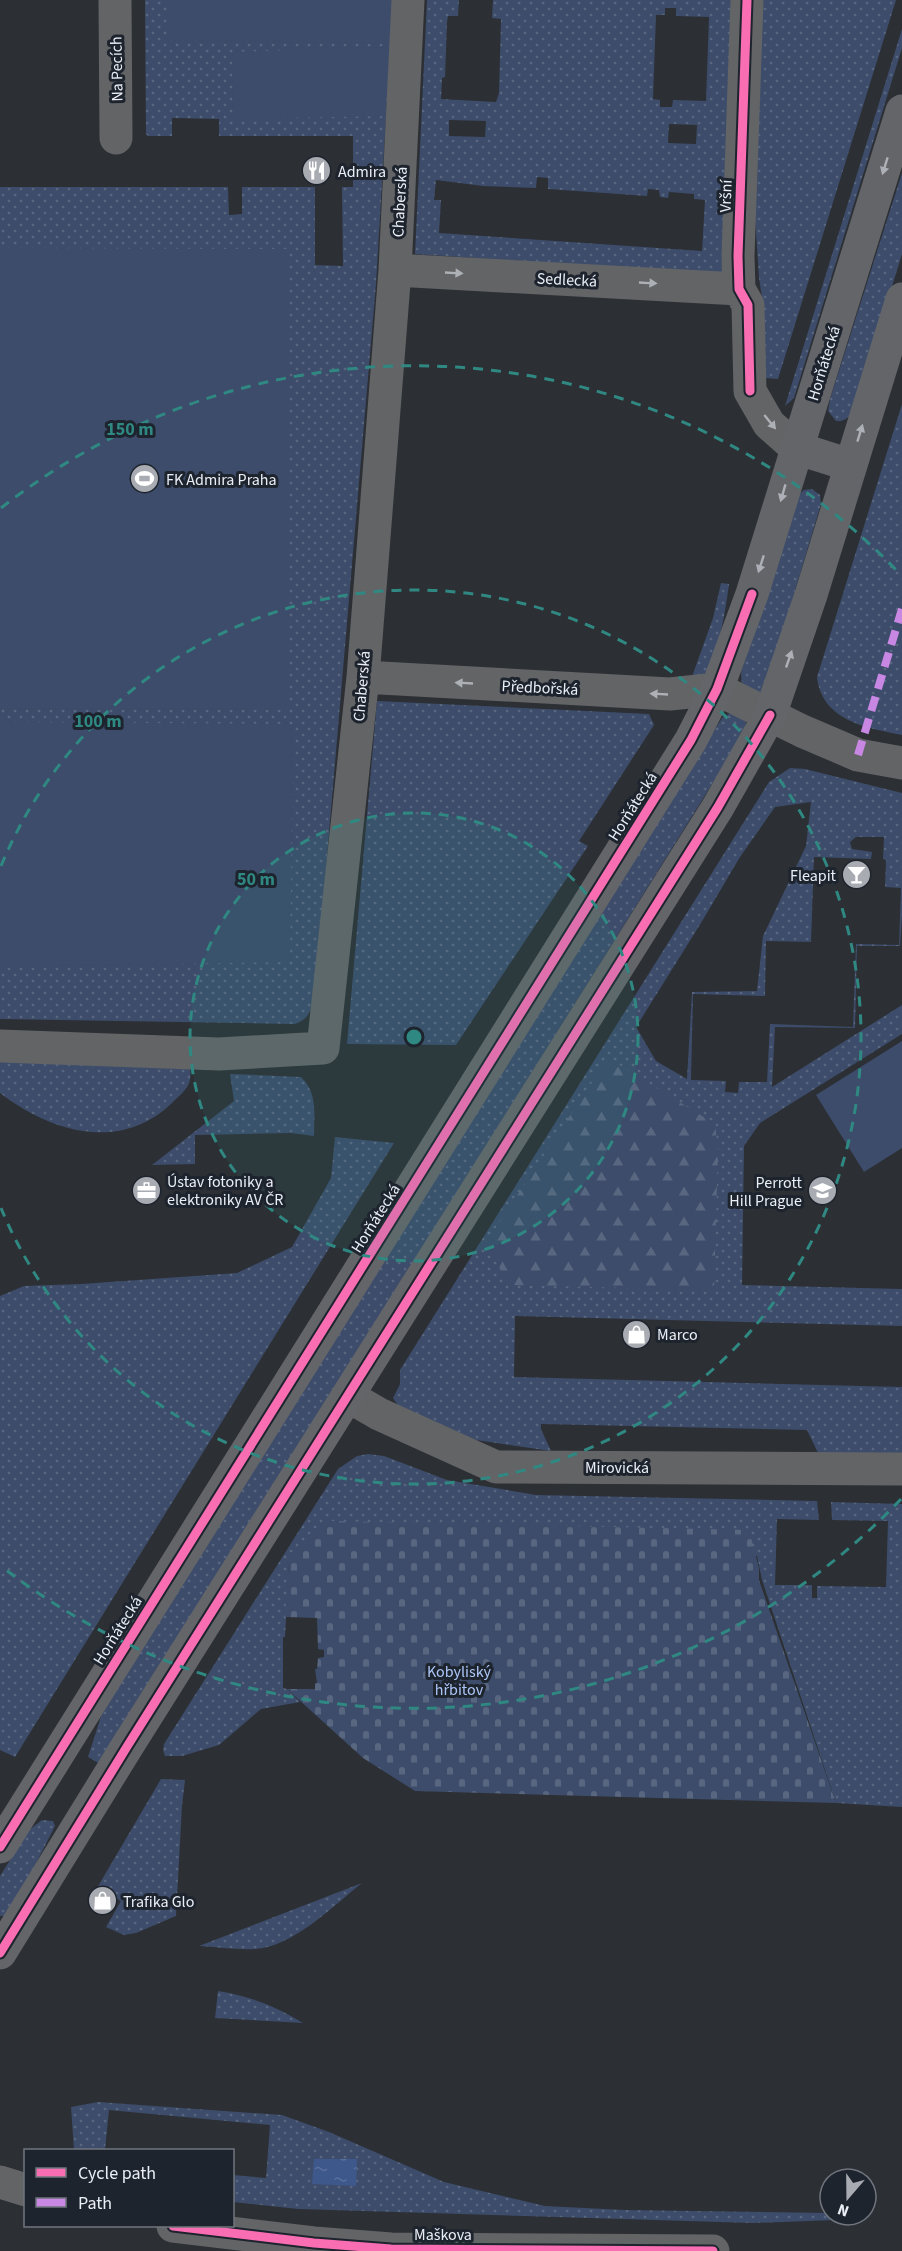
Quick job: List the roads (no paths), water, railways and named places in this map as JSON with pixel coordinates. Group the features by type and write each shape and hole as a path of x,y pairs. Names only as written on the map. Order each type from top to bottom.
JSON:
{"main road":[{"name":"Horňátecká","path":"0,1847 691,741 717,689 752,594 902,111"},
{"path":"0,1953 718,807 770,715 811,595 902,300"},
{"name":"Vršní","path":"796,448 850,465"}],"street":[{"name":"Na Pecích","path":"116,0 116,138"},
{"name":"Chaberská","path":"0,1046 219,1054 323,1048 363,677 395,270 408,0"},
{"name":"Vršní","path":"747,0 738,256 739,289 748,305 750,391 769,423 796,448"},
{"name":"Sedlecká","path":"395,270 739,289"},
{"name":"Předbořská","path":"363,677 669,694 717,689"},
{"path":"717,689 858,755 902,763"},
{"name":"Mirovická","path":"348,1396 379,1414 496,1467 902,1469"},
{"path":"0,2182 24,2189"},
{"name":"Maškova","path":"181,2227 314,2243 392,2248 713,2251"}],"water":[{"path":"314,2159 357,2159 356,2186 312,2184"}],"place":[{"name":"Admira","path":"317,171"},
{"name":"FK Admira Praha","path":"145,479"},
{"name":"Fleapit","path":"857,875"},
{"name":"Ústav fotoniky a elektroniky AV ČR","path":"146,1190"},
{"name":"Perrott Hill Prague","path":"823,1191"},
{"name":"Marco","path":"636,1334"},
{"name":"Trafika Glo","path":"102,1901"}],"park label":[{"name":"Kobyliský hřbitov","path":"459,1680"}]}
